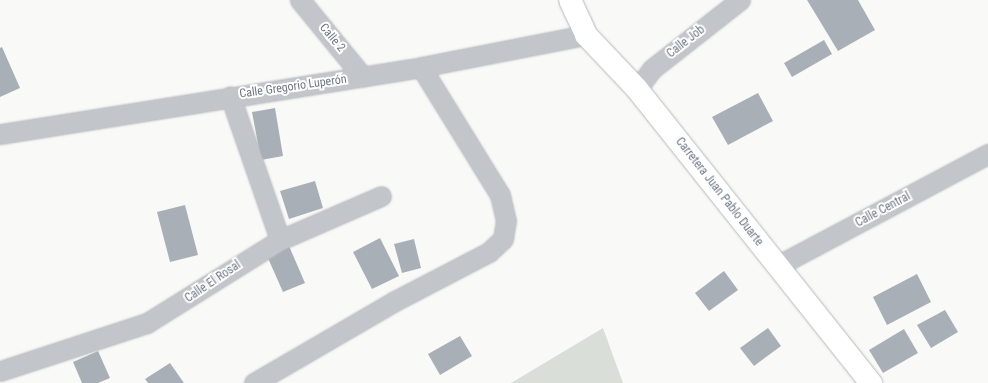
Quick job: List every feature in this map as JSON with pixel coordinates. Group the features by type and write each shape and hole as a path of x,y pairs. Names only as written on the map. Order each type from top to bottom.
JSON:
{"main road":[{"name":"Carretera Juan Pablo Duarte","path":"570,0 586,35 637,89 871,383"}],"street":[{"name":"Calle 2","path":"300,0 363,77"},
{"name":"Calle Job","path":"637,89 652,69 740,0"},
{"name":"Calle Gregorio Luperón","path":"0,134 230,96 363,77 586,35"},
{"path":"254,383 393,302 489,252 503,239 506,221 500,195 421,67"},
{"path":"230,96 280,240"},
{"name":"Calle Central","path":"777,266 988,154"},
{"name":"Calle El Rosal","path":"0,371 147,323 280,240 381,196"}],"shaded area":[{"path":"603,328 623,383 511,383"}],"building":[{"path":"807,0 858,0 875,30 838,51"},
{"path":"824,40 832,54 792,77 784,63"},
{"path":"2,47 20,88 0,97 0,48"},
{"path":"758,93 773,121 728,145 712,117"},
{"path":"275,108 283,156 261,160 252,112"},
{"path":"315,181 323,208 289,219 280,191"},
{"path":"185,205 198,255 170,262 157,212"},
{"path":"380,238 399,276 372,289 353,252"},
{"path":"414,239 421,268 402,273 394,244"},
{"path":"289,246 305,283 283,292 267,256"},
{"path":"724,271 738,290 709,311 695,293"},
{"path":"917,274 931,302 887,325 873,297"},
{"path":"945,310 958,332 931,348 917,325"},
{"path":"768,328 781,346 754,366 740,348"},
{"path":"904,329 918,353 883,373 869,350"},
{"path":"460,336 472,356 440,375 428,354"},
{"path":"98,351 110,378 98,383 82,383 73,362"},
{"path":"170,363 184,383 148,383 145,379"}]}
